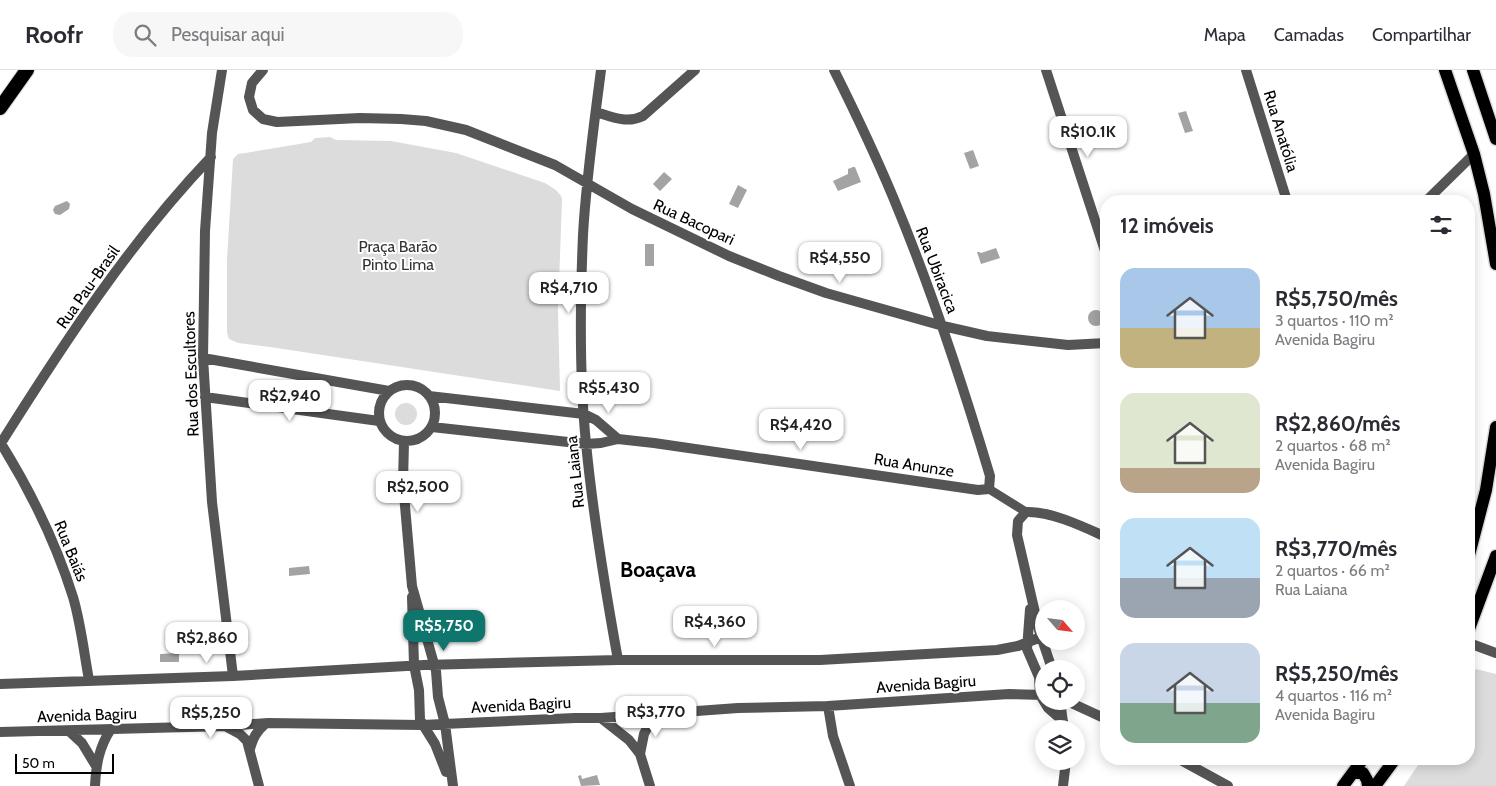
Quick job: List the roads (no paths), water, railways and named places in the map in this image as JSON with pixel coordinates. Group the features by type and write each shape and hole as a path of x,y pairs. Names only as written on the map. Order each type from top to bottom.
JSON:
{"highway":[{"path":"0,108 27,70"}],"main road":[{"path":"1445,70 1474,154 1484,194 1496,264"},
{"path":"1473,70 1496,139"},
{"path":"1475,533 1486,490 1496,427"},
{"path":"1475,613 1496,556"},
{"path":"1343,786 1359,765"},
{"path":"1376,786 1391,765"},
{"path":"1353,773 1363,774 1368,786"}],"street":[{"name":"Rua dos Escultores","path":"222,70 212,133 205,231 203,358 212,502 233,676"},
{"name":"Rua Bacopari","path":"263,70 252,83 249,97 253,110 262,119 276,122 360,118 426,121 466,130 554,166 632,209 730,256 826,293 942,326 987,336 1068,344 1100,343"},
{"name":"Rua Laiana","path":"601,70 583,235 581,328 586,444 599,551 618,660"},
{"path":"596,112 635,121 644,116 695,70"},
{"name":"Rua Ubiracica","path":"834,70 894,198 942,326 990,476 988,489"},
{"path":"1046,70 1100,236"},
{"name":"Rua Anatólia","path":"1246,70 1285,195"},
{"path":"1432,195 1474,154"},
{"name":"Rua Pau-Brasil","path":"0,442 130,253 178,191 211,158"},
{"path":"203,358 389,391"},
{"path":"410,385 421,388 430,396 434,406 435,417 432,427 424,436 414,441 404,442 393,438 384,431 379,421 379,410 382,400 389,391 399,386 410,385"},
{"path":"430,396 584,414 596,420 618,439"},
{"path":"205,397 379,421"},
{"path":"432,427 586,444"},
{"name":"Rua Anunze","path":"586,444 618,439 668,444 978,490 988,489 1026,512 1048,515 1100,535"},
{"name":"Rua Baiás","path":"0,442 28,489 53,544 73,598 89,680"},
{"path":"404,442 403,483 412,586 411,612 414,665 419,690 419,714 422,725 435,744 452,786"},
{"path":"1026,512 1018,521 1017,535 1035,613"},
{"path":"412,586 438,678 438,697 445,724 452,786"},
{"path":"1031,596 1027,649 1035,668"},
{"name":"Avenida Bagiru","path":"0,684 233,676 434,664 618,660 820,660 997,650 1035,640"},
{"path":"1475,644 1496,653"},
{"name":"Avenida Bagiru","path":"0,732 265,724 422,725 602,718 738,708 828,706 1009,694 1035,695"},
{"path":"828,706 833,736 850,786"},
{"path":"1085,709 1100,716"},
{"path":"1050,710 1059,720"},
{"path":"640,754 644,734 654,714"},
{"path":"602,718 630,740 640,754 650,786"},
{"path":"250,750 257,731 265,724"},
{"path":"226,726 240,734 247,741 259,786"},
{"path":"95,786 96,766 101,746 111,729"},
{"path":"69,731 82,743 96,766"},
{"path":"1190,765 1228,786"},
{"path":"1063,786 1065,770"}],"district":[{"name":"Boaçava","path":"658,569"}],"park label":[{"name":"Praça Barão Pinto Lima","path":"398,255"}]}
